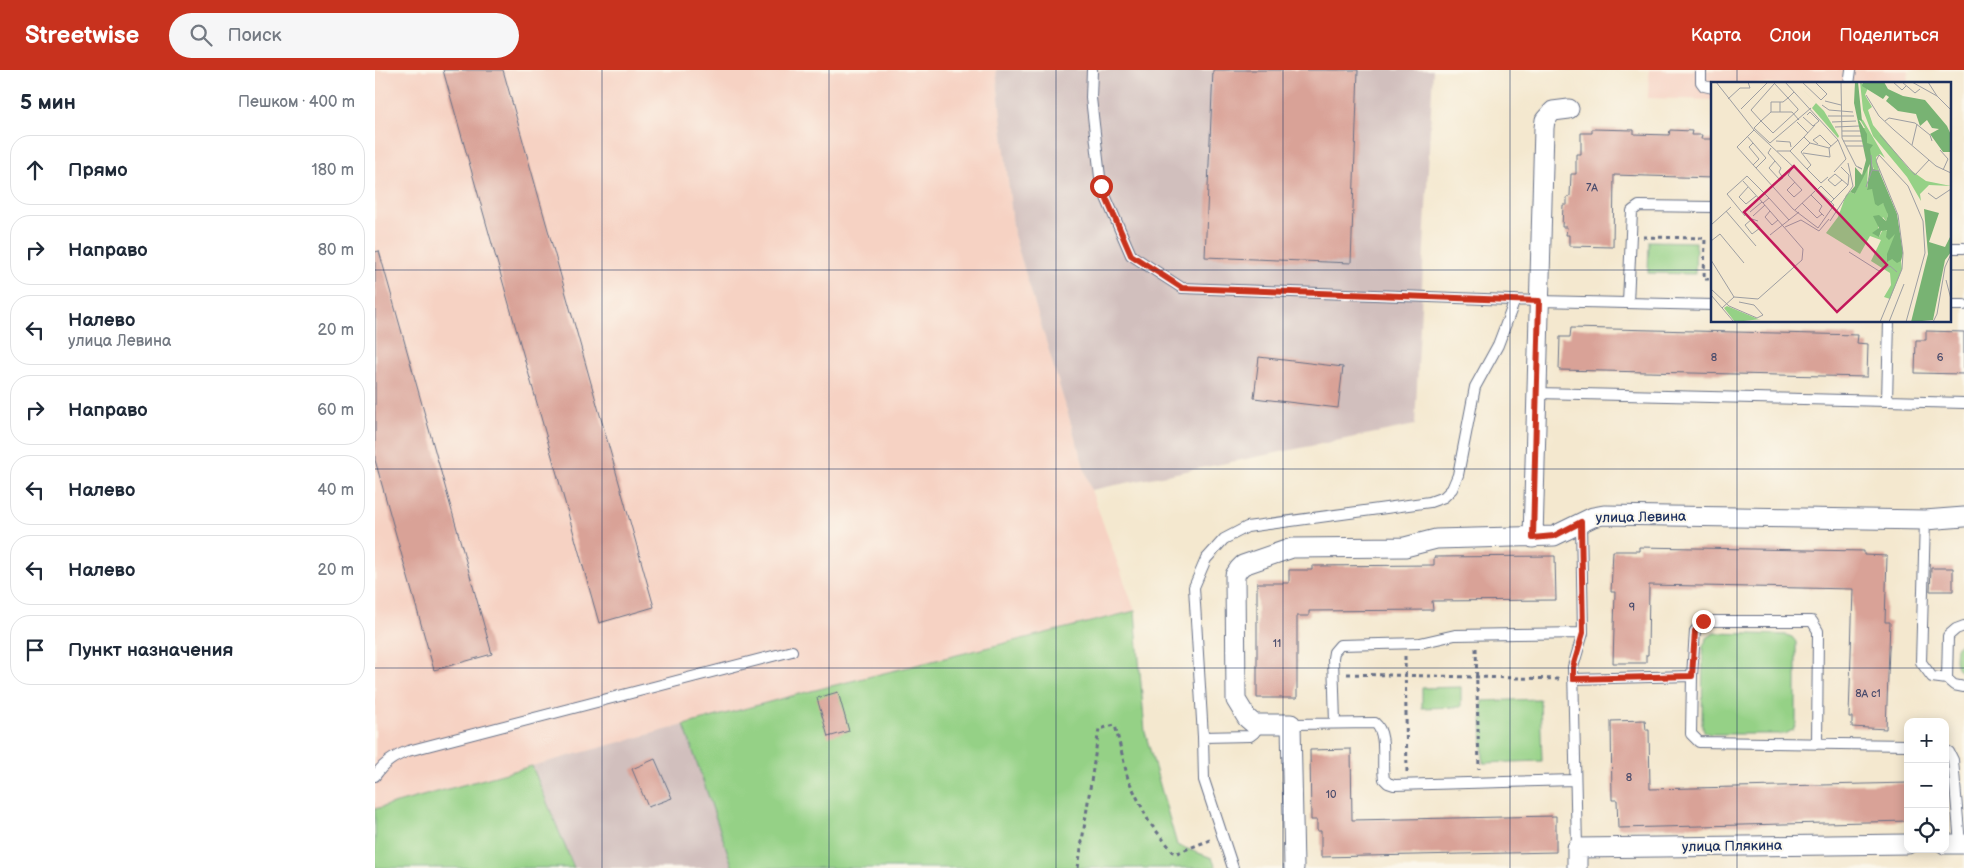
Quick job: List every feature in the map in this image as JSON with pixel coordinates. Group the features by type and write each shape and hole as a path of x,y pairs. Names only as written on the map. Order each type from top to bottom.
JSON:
{"street":[{"path":"1533,538 1544,128 1545,120 1553,111 1569,110"},
{"name":"улица Левина","path":"1259,725 1254,724 1247,718 1236,700 1235,575 1239,569 1250,562 1292,548 1405,547 1436,539 1554,536 1593,517 1605,515 1925,520 1964,516"},
{"path":"1259,725 1291,724 1294,868"},
{"name":"улица Плякина","path":"1577,848 1904,844"},
{"path":"1577,848 1577,868"}],"lane":[{"path":"1092,70 1091,98 1101,186 1131,255 1182,288 1539,301 1711,305"},
{"path":"1701,70 1701,82 1704,86 1711,88"},
{"path":"1628,303 1631,214 1635,207 1711,207"},
{"path":"1951,248 1964,248"},
{"path":"1233,868 1204,780 1194,587 1206,559 1224,538 1247,527 1430,502 1444,497 1452,489 1458,475 1470,404 1475,387 1498,345 1515,300"},
{"path":"1951,305 1964,305"},
{"path":"1887,401 1889,322"},
{"path":"1537,393 1964,403"},
{"path":"1925,520 1921,662 1932,677 1947,679 1954,686 1964,687"},
{"path":"1577,848 1573,667 1583,633 1581,522"},
{"path":"1817,744 1818,631 1812,621 1703,621 1695,631 1692,676 1691,734 1699,742 1817,744 1904,745"},
{"path":"1947,679 1948,636 1956,629 1964,626"},
{"path":"1335,724 1334,652 1339,645 1420,643 1455,636 1583,633"},
{"path":"375,776 383,765 392,758 408,751 792,651"},
{"path":"1573,679 1692,676"},
{"path":"1291,724 1375,723 1380,727 1382,735 1384,779 1394,785 1575,780"},
{"path":"1203,738 1250,736 1254,734 1259,725"},
{"path":"1949,752 1953,760 1956,844"}],"path":[{"path":"1630,237 1705,238 1704,279 1711,279"},
{"path":"1476,635 1479,783"},
{"path":"1404,643 1407,784"},
{"path":"1333,674 1573,679"},
{"path":"1078,868 1099,729 1115,725 1128,779 1149,822 1175,854 1222,835"}],"shaded area":[{"path":"375,70 996,70 1014,235 1091,490 1135,611 799,694 375,809"},
{"path":"996,70 1433,70 1415,425 1091,490 1014,235"},
{"path":"1649,70 1909,70 1908,82 1711,82 1711,100 1648,98"},
{"path":"684,725 733,868 574,868 532,766"}],"green space":[{"path":"1649,241 1696,242 1695,274 1648,273"},
{"path":"1135,611 1145,732 1177,845 1212,858 1216,868 733,868 684,725 799,694"},
{"path":"1714,633 1786,635 1792,637 1796,642 1796,723 1793,730 1785,734 1709,734 1704,731 1702,725 1703,646 1707,638"},
{"path":"1964,641 1964,673 1956,666 1955,659 1956,647"},
{"path":"1461,687 1461,707 1422,708 1422,688"},
{"path":"1540,699 1542,761 1483,763 1482,701"},
{"path":"532,766 574,868 375,868 375,809"}],"building":[{"path":"443,70 503,70 654,607 599,623"},
{"path":"1213,70 1358,70 1351,263 1205,257"},
{"path":"1592,129 1634,130 1634,134 1669,135 1670,130 1692,131 1691,135 1702,135 1701,139 1711,139 1711,178 1614,175 1613,247 1569,246 1569,235 1566,235 1567,227 1562,227 1563,205 1567,205 1567,197 1570,196 1571,174 1576,174 1576,154 1581,154 1581,133 1592,133"},
{"path":"379,251 492,654 434,670 375,460 375,252"},
{"path":"1571,328 1858,335 1857,343 1868,344 1867,377 1559,370 1560,337 1570,337"},
{"path":"1926,331 1964,332 1964,374 1915,373 1916,340 1926,340"},
{"path":"1259,357 1343,367 1338,408 1254,398"},
{"path":"1639,547 1864,551 1864,555 1887,556 1885,622 1890,622 1886,729 1852,727 1852,717 1849,717 1853,589 1649,585 1648,655 1646,655 1646,663 1613,663 1615,592 1611,592 1613,551 1639,551"},
{"path":"1555,556 1556,600 1432,601 1433,610 1309,611 1309,616 1297,616 1297,698 1257,698 1257,583 1289,583 1289,570 1312,570 1312,566 1434,565 1434,557"},
{"path":"1931,568 1953,568 1953,591 1930,591"},
{"path":"838,692 849,731 828,737 817,698"},
{"path":"1645,720 1646,730 1649,730 1650,789 1904,783 1904,821 1618,828 1617,800 1612,800 1611,721"},
{"path":"1351,749 1352,820 1556,816 1556,852 1321,857 1321,831 1317,831 1317,820 1311,820 1310,750"},
{"path":"655,759 672,798 648,807 632,769"}],"route":[{"path":"1101,186 1131,255 1182,288 1539,301 1533,538 1554,536 1581,522 1583,633 1573,667 1573,679 1692,676 1695,631 1703,621"}]}
